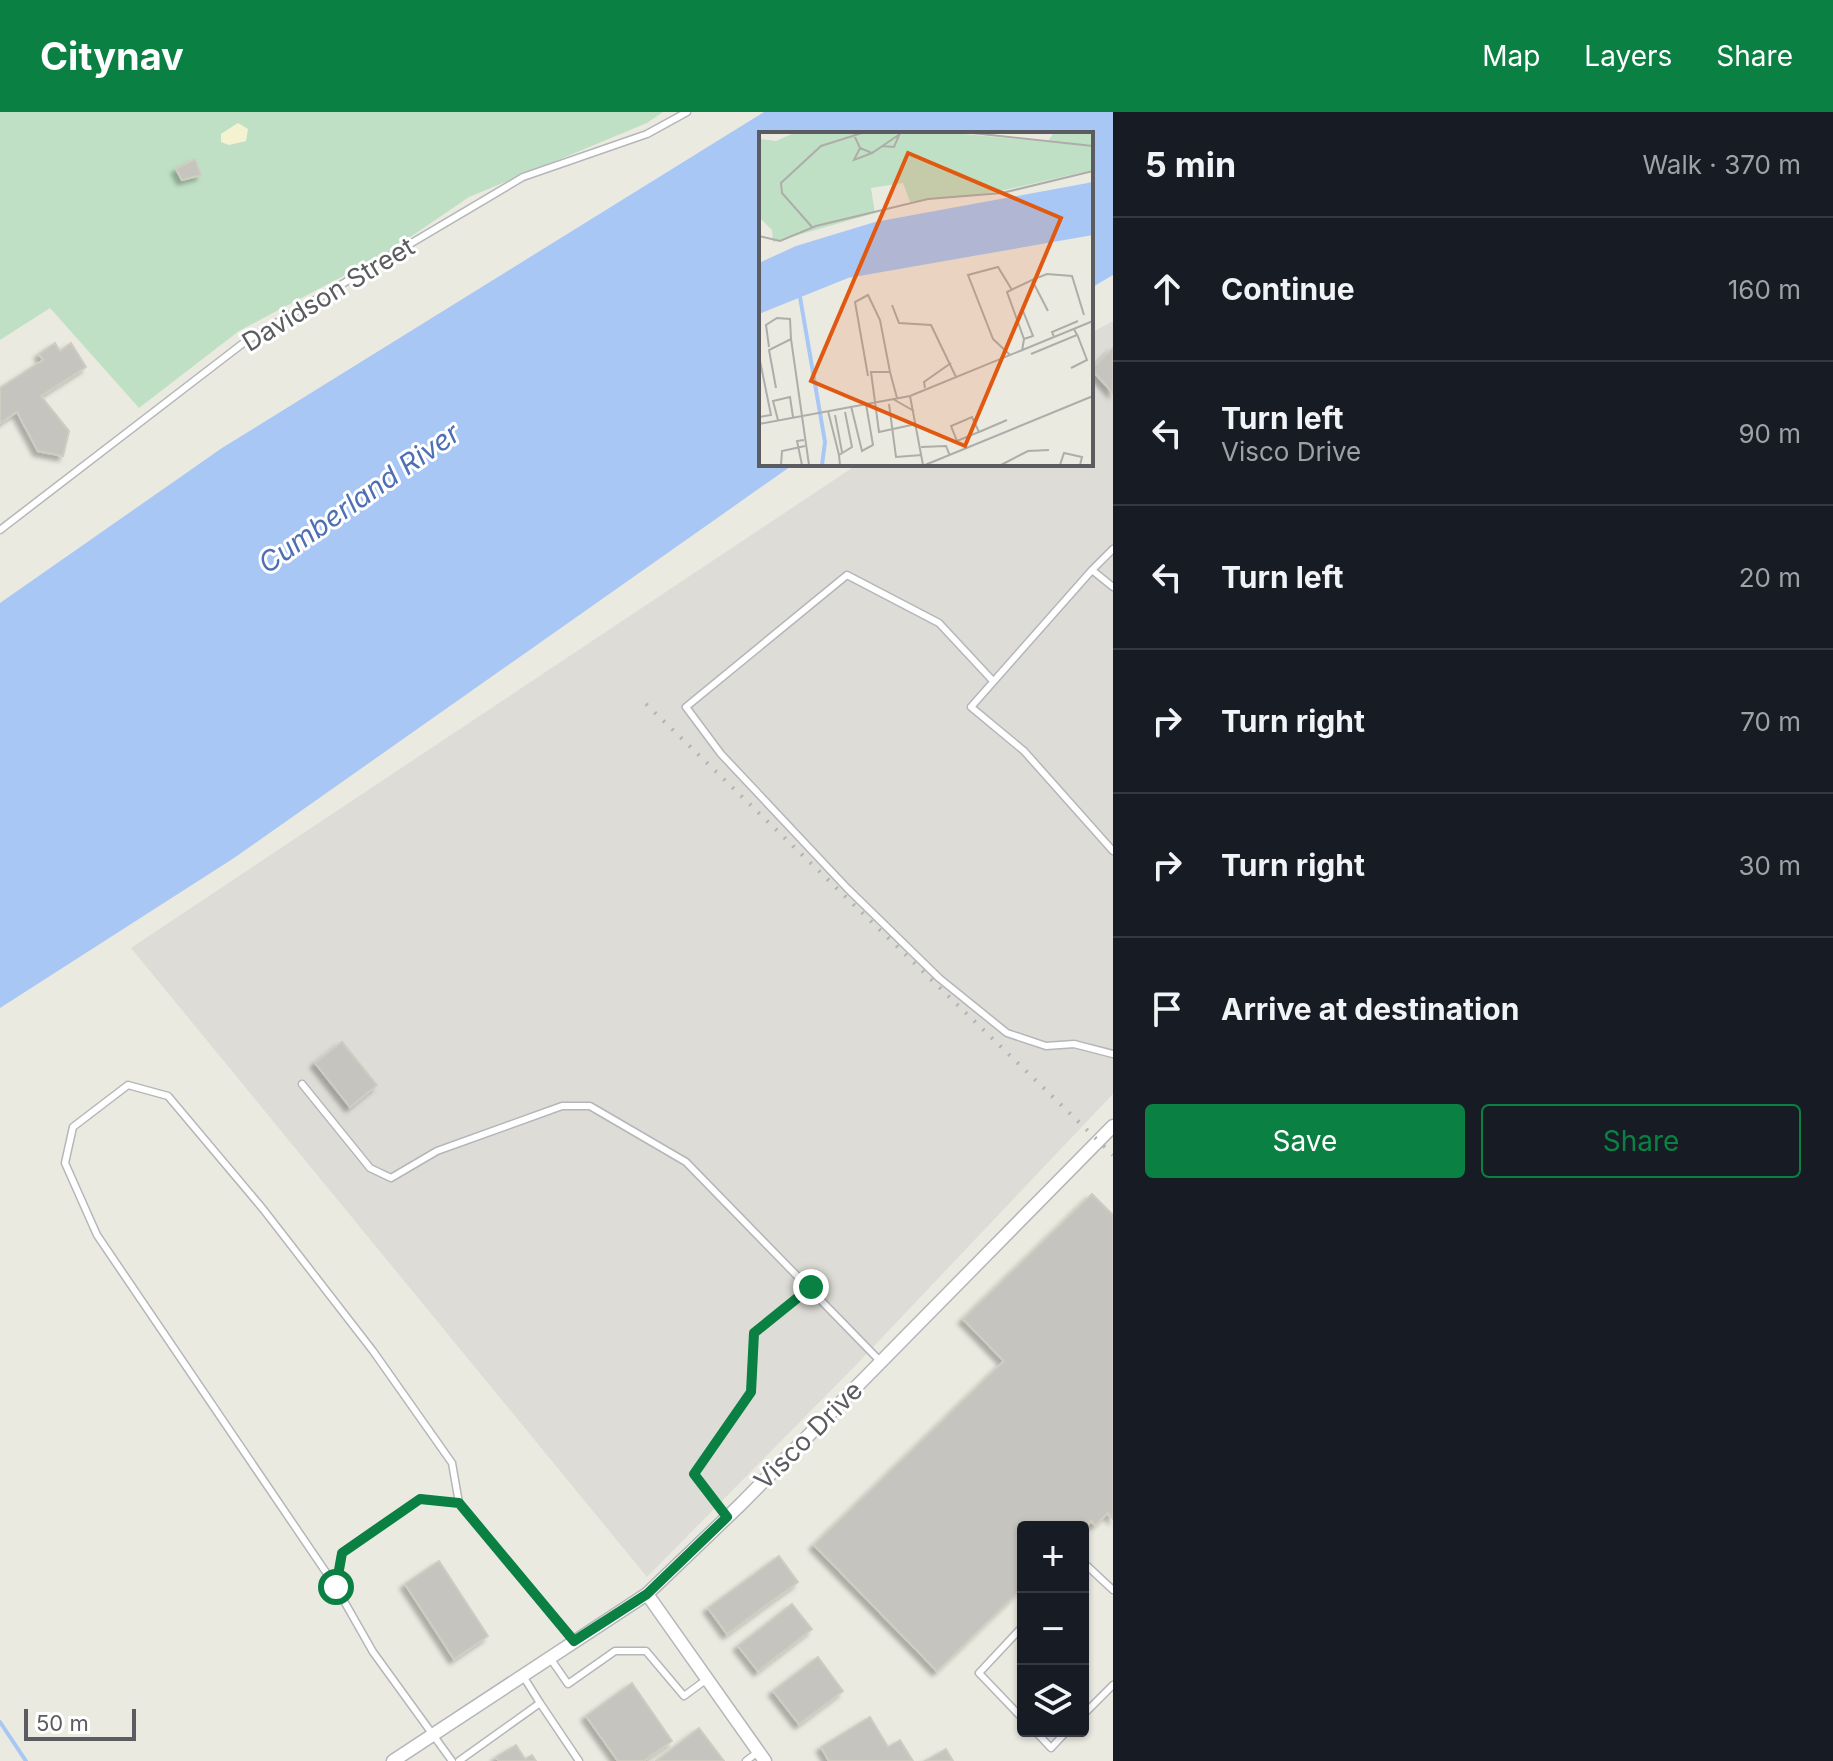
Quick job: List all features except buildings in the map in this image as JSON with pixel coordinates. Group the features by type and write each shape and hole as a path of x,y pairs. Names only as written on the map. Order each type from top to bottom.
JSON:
{"street":[{"name":"Visco Drive","path":"393,1761 647,1594 1113,1126"},
{"path":"647,1594 761,1756"}],"lane":[{"name":"Davidson Street","path":"0,530 246,341 523,177 647,134 687,112"},
{"path":"1113,549 971,707 1024,751 1113,851"},
{"path":"1092,570 1113,587"},
{"path":"993,681 939,623 847,575 686,707 721,754 847,888 939,978 1007,1033 1046,1046 1074,1044 1113,1054"},
{"path":"302,1084 370,1168 391,1178 437,1151 562,1106 590,1106 686,1162 881,1362"},
{"path":"452,1761 373,1652 336,1587 97,1235 65,1163 73,1127 128,1085 168,1096 263,1209 373,1351 452,1463 459,1503 574,1641"},
{"path":"727,1517 694,1474 751,1392 754,1333 811,1287"},
{"path":"336,1587 342,1553 420,1499 459,1503"},
{"path":"1089,1568 1113,1590"},
{"path":"1017,1632 979,1673 1017,1713"},
{"path":"550,1658 568,1684 615,1651 646,1651 684,1696 707,1679"},
{"path":"523,1676 579,1761"},
{"path":"1089,1709 1113,1685"},
{"path":"459,1761 540,1703"},
{"path":"1041,1737 1051,1748 1061,1737"},
{"path":"746,1761 761,1756"}],"shaded area":[{"path":"1113,321 1113,1094 857,1364 647,1577 131,948 855,466 1093,466 1093,332"}],"green space":[{"path":"0,112 663,112 647,123 469,197 387,253 239,331 139,408 50,308 0,340"}],"sand":[{"path":"238,123 248,129 246,141 229,145 221,142 221,134"}],"water":[{"name":"Cumberland River","path":"764,112 1113,112 1113,275 1093,287 1093,132 759,132 759,466 791,466 234,858 0,1008 0,603 222,448"}],"waterway":[{"path":"0,1722 26,1761"}],"railway":[{"path":"646,704 1113,1155"}],"route":[{"path":"336,1587 342,1553 420,1499 459,1503 574,1641 647,1594 727,1517 694,1474 751,1392 754,1333 811,1287"}]}
